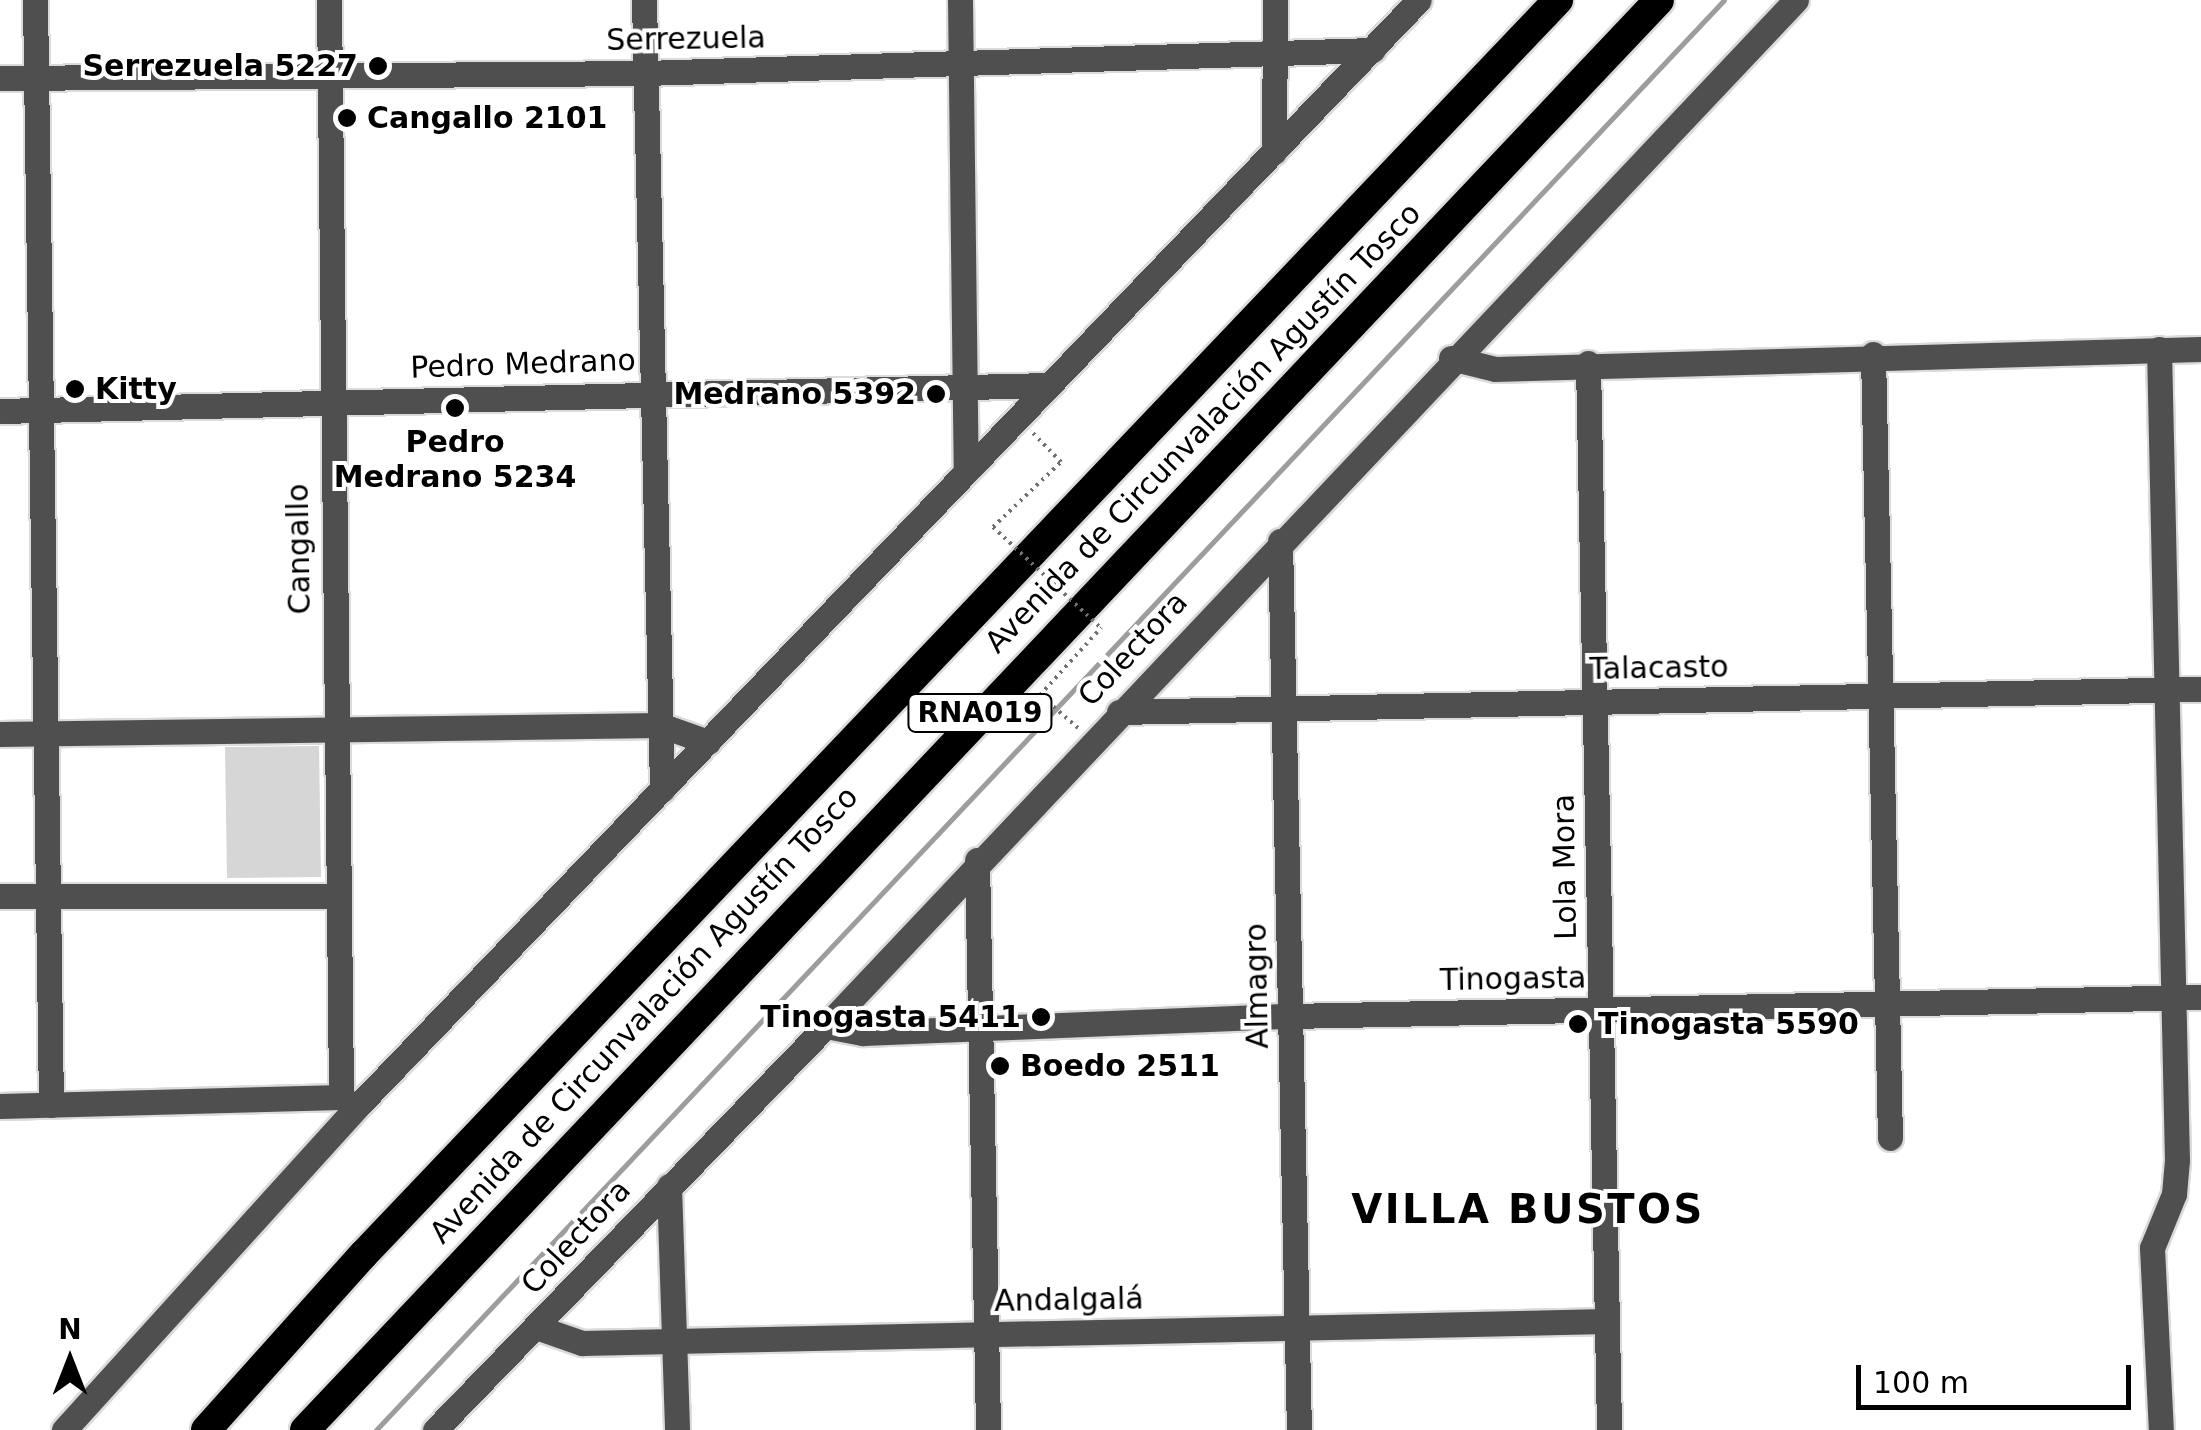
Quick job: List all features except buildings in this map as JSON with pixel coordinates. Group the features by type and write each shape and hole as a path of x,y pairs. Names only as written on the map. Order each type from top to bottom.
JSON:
{"highway":[{"name":"Avenida de Circunvalación Agustín Tosco","path":"206,1430 388,1228 1558,0"},
{"name":"Avenida de Circunvalación Agustín Tosco","path":"304,1430 1658,0"}],"street":[{"path":"35,0 45,410 51,1105"},
{"name":"Cangallo","path":"329,0 336,896 349,1102"},
{"path":"644,0 662,790"},
{"path":"960,0 966,471"},
{"path":"1274,152 1275,0"},
{"path":"64,1430 349,1102 662,790 1419,0"},
{"name":"Colectora","path":"435,1430 826,1026 977,860 1451,358 1796,0"},
{"name":"Serrezuela","path":"0,78 645,74 1373,50"},
{"path":"2160,349 2177,1160 2174,1194 2152,1248 2161,1430"},
{"path":"1451,358 1494,368 1873,354 2201,349"},
{"path":"1873,354 1890,1138"},
{"name":"Lola Mora","path":"1588,363 1609,1430"},
{"name":"Pedro Medrano","path":"0,411 1048,385"},
{"name":"Almagro","path":"1280,540 1298,1430"},
{"name":"Talacasto","path":"1119,712 2201,689"},
{"path":"0,734 334,733 660,726 708,742"},
{"path":"977,860 988,1430"},
{"path":"0,896 336,896"},
{"name":"Tinogasta","path":"826,1026 863,1033 1290,1016 2201,997"},
{"path":"0,1106 349,1102"},
{"path":"668,1186 678,1430"},
{"name":"Andalgalá","path":"536,1327 582,1342 1607,1321"}],"path":[{"path":"1020,442 1030,430 1061,462 993,527 1100,628 1040,695 1079,729 1070,739"}],"shaded area":[{"path":"319,746 321,877 227,878 225,747"}],"waterway":[{"path":"376,1430 1724,0"}],"place":[{"name":"Serrezuela 5227","path":"378,66"},
{"name":"Cangallo 2101","path":"347,118"},
{"name":"Kitty","path":"75,389"},
{"name":"Medrano 5392","path":"936,394"},
{"name":"Pedro Medrano 5234","path":"455,408"},
{"name":"Tinogasta 5411","path":"1041,1017"},
{"name":"Tinogasta 5590","path":"1578,1024"},
{"name":"Boedo 2511","path":"1000,1066"}],"district":[{"name":"VILLA BUSTOS","path":"1528,1209"}]}
